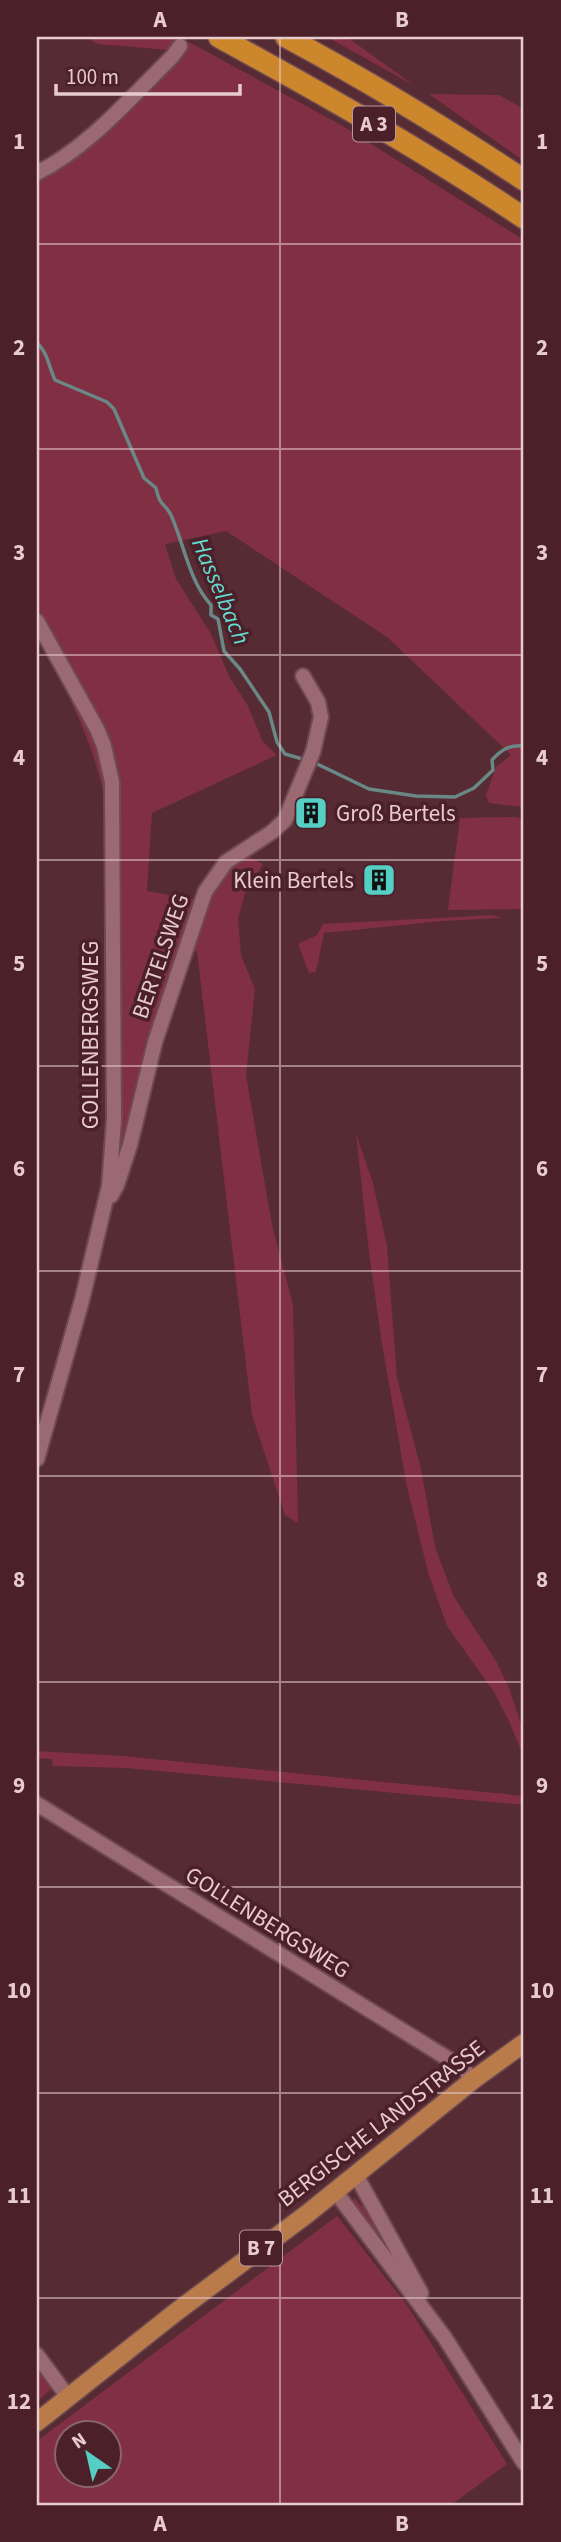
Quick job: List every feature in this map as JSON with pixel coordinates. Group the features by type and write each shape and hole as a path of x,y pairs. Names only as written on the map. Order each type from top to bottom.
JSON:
{"highway":[{"name":"A 3","path":"219,37 327,96 452,170 524,218"},
{"name":"A 3","path":"286,37 346,69 524,180"}],"main road":[{"name":"BERGISCHE LANDSTRASSE","path":"37,2422 356,2175 473,2080 524,2043"}],"street":[{"path":"37,173 56,164 78,147 180,46"},
{"name":"GOLLENBERGSWEG","path":"37,621 97,729 104,746 112,782 114,1120 105,1206 82,1300 37,1459"},
{"name":"BERTELSWEG","path":"105,1206 117,1185 155,1042 196,911 217,873 234,855 280,826 285,820 313,752 321,718 318,702 303,676"},
{"name":"GOLLENBERGSWEG","path":"37,1804 463,2068 473,2080"},
{"path":"356,2175 445,2338 524,2463"},
{"path":"335,2191 445,2338"},
{"path":"37,2355 68,2397"}],"shaded area":[{"path":"85,37 180,39 169,50 98,44"},
{"path":"327,37 347,37 415,86"},
{"path":"189,42 341,125 524,240 524,807 489,803 486,795 496,767 511,755 387,637 226,531 165,544 176,579 210,632 230,678 248,706 263,742 277,755 152,813 147,891 197,900 172,964 114,1182 114,782 100,730 37,614 37,180 83,154"},
{"path":"429,94 499,95 524,109 524,161"},
{"path":"37,626 89,721 110,785 107,813 89,744 71,701 37,639"},
{"path":"515,817 524,820 524,909 448,910 460,818"},
{"path":"243,854 263,864 245,893 238,919 241,955 255,989 246,1075 272,1225 293,1305 298,1523 285,1515 252,1415 197,951 187,954 217,881"},
{"path":"493,915 502,918 324,933 316,972 309,973 298,944 317,935 323,924"},
{"path":"356,1134 373,1183 387,1246 397,1378 421,1469 435,1547 454,1597 496,1661 509,1688 524,1733 524,1758 494,1692 447,1626 428,1572 407,1487 382,1344"},
{"path":"37,1751 123,1756 524,1796 524,1805 127,1768 53,1766 52,1759 37,1758"},
{"path":"354,2197 361,2206 365,2203 397,2259 395,2261 357,2209"},
{"path":"337,2216 407,2305 507,2464 451,2505 37,2505 37,2441 52,2430 52,2490 122,2490 122,2420 65,2420"},
{"path":"37,2367 53,2388 37,2401"}],"waterway":[{"name":"Hasselbach","path":"37,343 46,355 55,380 107,402 114,409 144,478 156,488 171,515 192,574 211,605 211,615 218,619 224,651 240,669 269,712 277,742 285,754 306,760"},
{"name":"Hasselbach","path":"313,762 369,789 416,796 455,797 474,788 493,770 492,760 503,750 524,746"}],"place":[{"name":"Groß Bertels","path":"311,813"},
{"name":"Klein Bertels","path":"379,880"}]}
